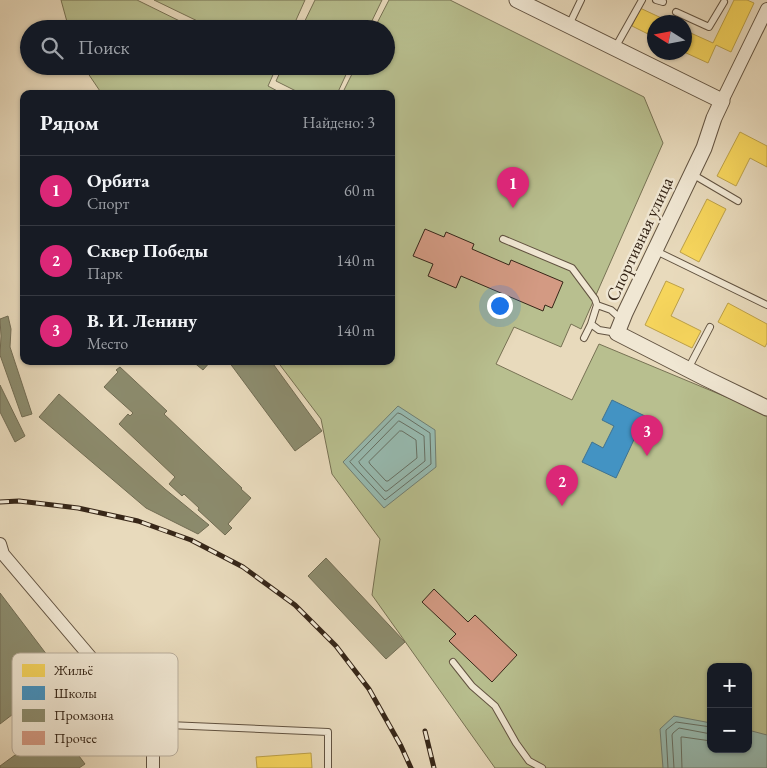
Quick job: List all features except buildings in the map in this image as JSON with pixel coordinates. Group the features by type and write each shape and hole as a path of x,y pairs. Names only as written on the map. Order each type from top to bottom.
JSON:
{"street":[{"path":"517,0 722,100"},
{"name":"Спортивная улица","path":"619,326 704,148 722,100 767,9"},
{"path":"619,326 688,369 767,408"},
{"path":"0,544 3,554 87,653"}],"lane":[{"path":"569,25 581,0"},
{"path":"615,48 642,0"},
{"path":"656,0 663,2"},
{"path":"676,12 709,27 722,1"},
{"path":"691,174 738,201"},
{"path":"503,239 572,268 598,305 611,310 619,326 598,330 591,324"},
{"path":"655,250 767,305"},
{"path":"584,338 598,305"},
{"path":"688,369 710,327"},
{"path":"453,662 472,686 495,706 516,743 529,761 542,768"},
{"path":"178,725 328,732 328,768"}],"green space":[{"path":"61,0 137,0 178,20 67,20"},
{"path":"154,0 305,0 296,20 195,20"},
{"path":"315,0 382,0 372,20 305,20"},
{"path":"389,0 450,0 644,97 663,143 581,329 571,324 561,347 514,327 496,364 572,400 599,344 767,414 767,768 495,768 372,595 380,539 332,474 321,419 280,365 395,365 395,90 344,90 352,75 395,75 395,20 379,20"},
{"path":"89,75 273,75 268,86 276,90 99,90"},
{"path":"279,75 346,75 339,90 294,90 276,81"}],"water":[{"path":"398,406 435,430 436,467 384,508 343,462"},
{"path":"674,716 707,722 707,753 752,753 752,731 767,735 767,768 663,768 660,729"}],"railway":[{"path":"0,502 19,501 78,508 138,521 191,540 243,567 295,605 336,646 369,689 411,768"},
{"path":"425,731 434,768"}],"place":[{"name":"Орбита","path":"513,208"},
{"name":"В. И. Ленину","path":"647,456"},
{"name":"Сквер Победы","path":"562,506"}]}
